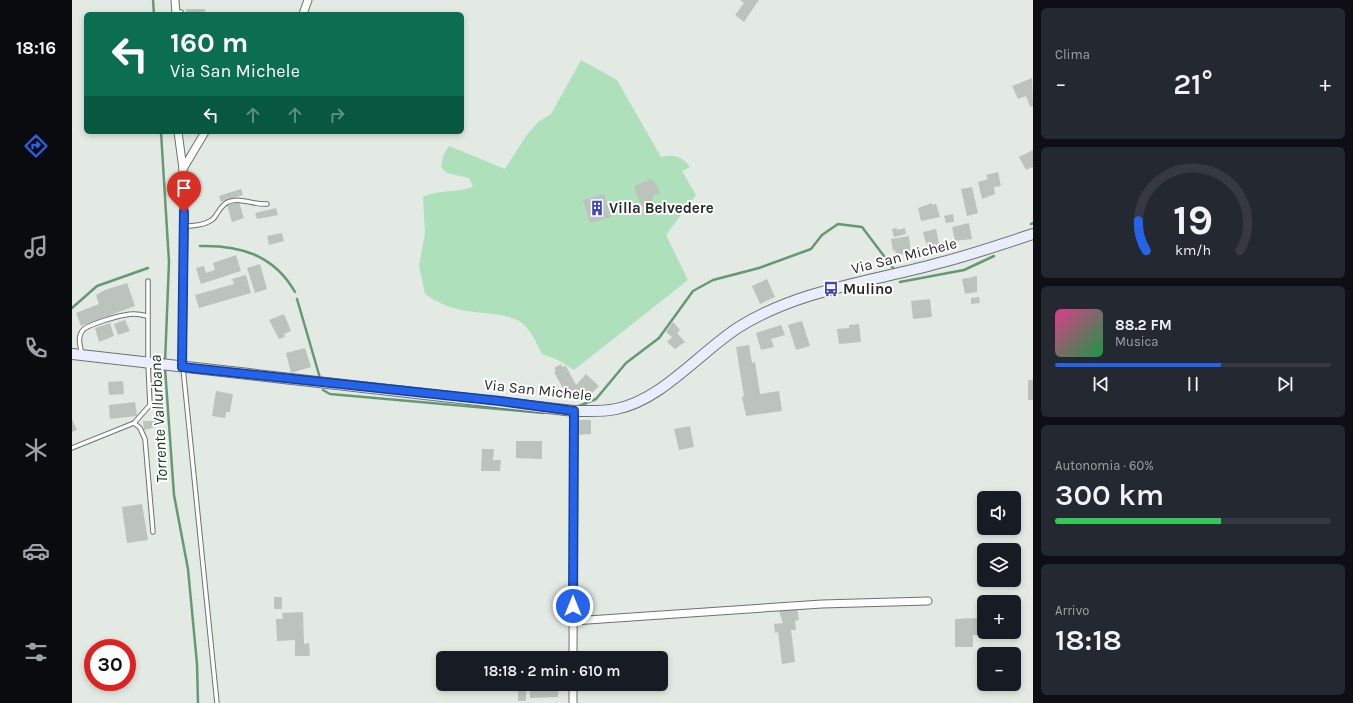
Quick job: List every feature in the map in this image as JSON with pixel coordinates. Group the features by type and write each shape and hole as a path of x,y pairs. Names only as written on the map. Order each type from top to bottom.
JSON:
{"main road":[{"name":"Via San Michele","path":"77,355 500,401 574,411 605,411 618,409 648,396 664,386 716,343 740,326 797,300 832,289 943,263 1033,234"}],"street":[{"path":"175,0 178,12"},
{"path":"304,12 308,0"},
{"path":"178,134 183,169 184,226 179,367"},
{"path":"183,169 204,134"},
{"path":"573,651 574,411"},
{"path":"573,621 822,604 928,601"},
{"path":"573,691 573,703"}],"lane":[{"path":"184,226 194,226 211,221 224,204 238,199 255,204 267,204"},
{"path":"72,448 134,423 150,405 152,364 147,316 148,281"},
{"path":"77,355 79,342 83,330 86,327 125,315 138,314 147,316"},
{"path":"179,367 217,703"},
{"path":"134,423 140,428 145,439 153,532"}],"green space":[{"path":"581,60 617,80 661,157 674,156 681,158 690,167 682,171 696,195 666,235 688,280 574,370 558,360 542,354 530,332 519,321 500,315 456,309 440,303 425,294 419,266 425,233 423,197 435,193 473,187 469,178 447,173 441,167 443,156 449,146 505,169 526,136 538,122 551,114"}],"building":[{"path":"740,0 759,0 744,22 735,15 744,3"},
{"path":"186,9 205,9 205,12 186,12"},
{"path":"1032,78 1033,106 1030,107 1026,96 1018,99 1012,86"},
{"path":"1033,150 1033,167 1026,170 1019,157"},
{"path":"998,172 1001,186 994,187 995,194 982,199 978,182 988,179 986,175"},
{"path":"651,179 656,184 660,194 653,195 653,204 641,207 634,186"},
{"path":"972,187 978,213 967,216 961,189"},
{"path":"241,189 243,195 221,202 219,196"},
{"name":"Villa Belvedere","path":"604,194 611,217 590,223 583,200"},
{"path":"239,202 244,218 232,222 227,205"},
{"path":"932,203 932,205 936,204 940,217 921,221 918,208"},
{"path":"276,208 278,215 257,219 255,213"},
{"path":"953,214 954,222 946,223 944,216"},
{"path":"969,223 972,239 955,241 952,227"},
{"path":"897,228 897,230 905,228 906,234 894,237 892,229"},
{"path":"936,229 940,249 928,251 923,232"},
{"path":"282,233 284,241 269,245 267,236"},
{"path":"909,236 911,253 896,255 895,250 893,251 891,239"},
{"path":"236,255 241,271 201,284 196,268 204,266 206,273 215,270 213,263"},
{"path":"260,264 267,289 255,293 247,268"},
{"path":"246,275 251,293 199,308 195,295 234,284 232,279"},
{"path":"977,276 977,292 965,294 962,279"},
{"path":"767,279 775,297 760,304 752,286"},
{"path":"127,283 135,306 81,326 76,313 99,304 96,295 105,290"},
{"path":"979,297 980,303 971,304 971,298"},
{"path":"930,299 932,317 913,319 911,301"},
{"path":"284,314 291,331 284,334 285,337 279,339 269,320"},
{"path":"125,320 130,331 118,335 114,324"},
{"path":"802,321 810,346 796,350 788,325"},
{"path":"673,322 680,330 677,333 685,342 675,349 667,342 672,337 666,332"},
{"path":"110,323 114,336 99,342 95,328"},
{"path":"859,324 861,342 839,344 837,329 849,328 849,325"},
{"path":"781,325 785,335 771,339 774,347 761,350 756,333"},
{"path":"749,345 752,363 755,362 760,394 779,391 782,411 746,416 742,397 744,396 736,347"},
{"path":"305,348 311,367 291,373 286,353"},
{"path":"561,364 562,367 566,366 576,385 586,374 599,386 589,396 585,397 577,390 567,396 554,372 556,371 554,368"},
{"path":"1028,380 1033,380 1033,400 1028,400"},
{"path":"123,381 124,394 109,395 108,382"},
{"path":"216,391 233,394 230,412 226,412 225,418 212,416"},
{"path":"135,402 137,416 110,419 109,405"},
{"path":"72,419 77,430 72,432"},
{"path":"575,420 591,420 591,434 576,435"},
{"path":"143,421 156,421 156,427 144,430"},
{"path":"690,426 694,447 679,450 674,429"},
{"path":"516,441 542,441 542,459 516,458"},
{"path":"482,449 494,449 493,460 501,460 500,471 481,471"},
{"path":"142,504 148,540 127,543 122,507"},
{"path":"274,597 282,597 282,609 274,609"},
{"path":"797,608 799,620 795,621 796,630 791,630 795,662 782,664 778,632 775,633 774,624 783,623 779,611"},
{"path":"303,612 304,644 309,643 310,656 295,656 295,640 277,641 276,619 283,619 282,613"},
{"path":"977,618 977,635 973,635 973,647 955,647 955,619"},
{"path":"518,691 526,691 526,701 518,701"},
{"path":"530,691 558,691 558,697 530,698"}],"waterway":[{"name":"Torrente Vallurbana","path":"153,0 154,12"},
{"name":"Torrente Vallurbana","path":"161,134 169,262 165,363"},
{"path":"579,406 596,399 626,363 659,338 693,291 713,280 759,268 811,249 822,235 838,224 862,227 893,268"},
{"path":"200,246 215,246 242,250 255,255 277,269 287,279 295,292"},
{"path":"900,282 964,270 994,256"},
{"path":"72,308 97,286 148,268"},
{"path":"297,299 320,378"},
{"name":"Torrente Vallurbana","path":"165,368 174,495 188,569 197,664 198,703"},
{"path":"323,390 330,394 544,413"}],"place":[{"name":"Villa Belvedere","path":"597,208"},
{"name":"Mulino","path":"831,289"}],"route":[{"path":"184,212 182,367 500,401 574,411 573,606"}]}
